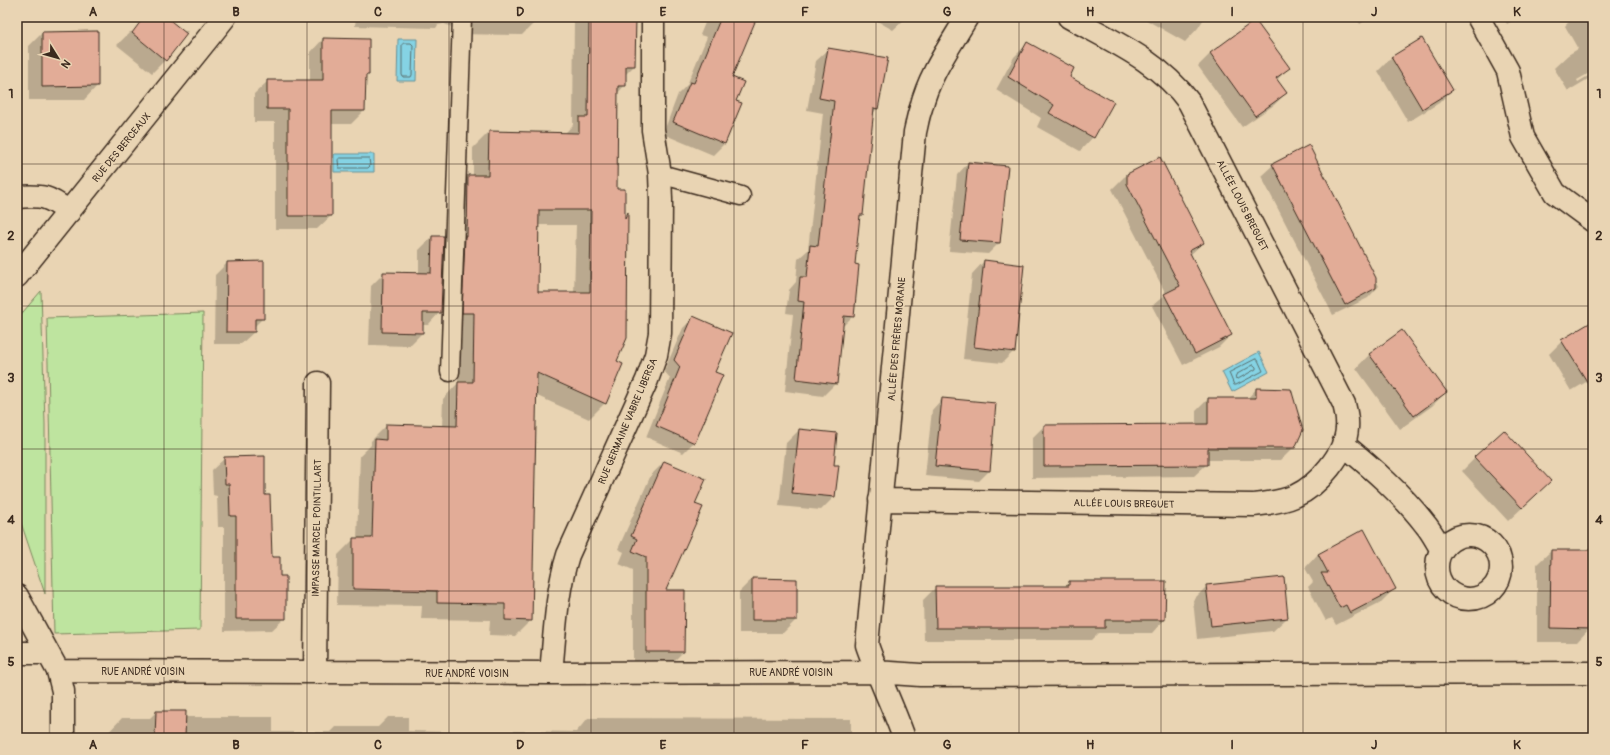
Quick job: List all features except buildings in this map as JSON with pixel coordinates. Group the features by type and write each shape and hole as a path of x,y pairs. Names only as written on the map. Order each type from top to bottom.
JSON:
{"street":[{"name":"RUE DES BERCEAUX","path":"17,276 225,17"},
{"name":"RUE GERMAINE VABRE LIBERSA","path":"551,673 558,597 568,554 644,387 656,355 660,333 661,200 660,174 653,130 653,17"},
{"name":"ALLÉE DES FRÈRES MORANE","path":"904,738 876,672 867,645 916,132 921,107 929,86 967,17"},
{"name":"ALLÉE LOUIS BREGUET","path":"880,500 1254,505 1277,502 1297,496 1312,485 1333,462 1343,444 1347,429 1347,415 1339,393 1189,102 1180,89 1153,65 1069,17"},
{"path":"1478,17 1508,71 1523,137 1555,193 1593,221"},
{"path":"17,197 39,196 55,202 69,212"},
{"name":"IMPASSE MARCEL POINTILLART","path":"315,672 318,383"},
{"path":"1343,444 1376,470 1426,524 1442,550"},
{"path":"17,596 52,662 63,691 63,738"},
{"name":"RUE ANDRÉ VOISIN","path":"17,653 52,662 315,672 876,672 920,675 1593,673"}],"lane":[{"path":"450,372 462,17"},
{"path":"660,174 741,196"}],"green space":[{"path":"41,291 45,424 45,594 17,511 17,319"},
{"path":"203,313 200,630 54,634 47,318"}],"water":[{"path":"398,39 417,39 416,81 397,81"},
{"path":"334,154 374,154 374,172 334,172"},
{"path":"1259,352 1269,372 1232,392 1222,372"}]}
